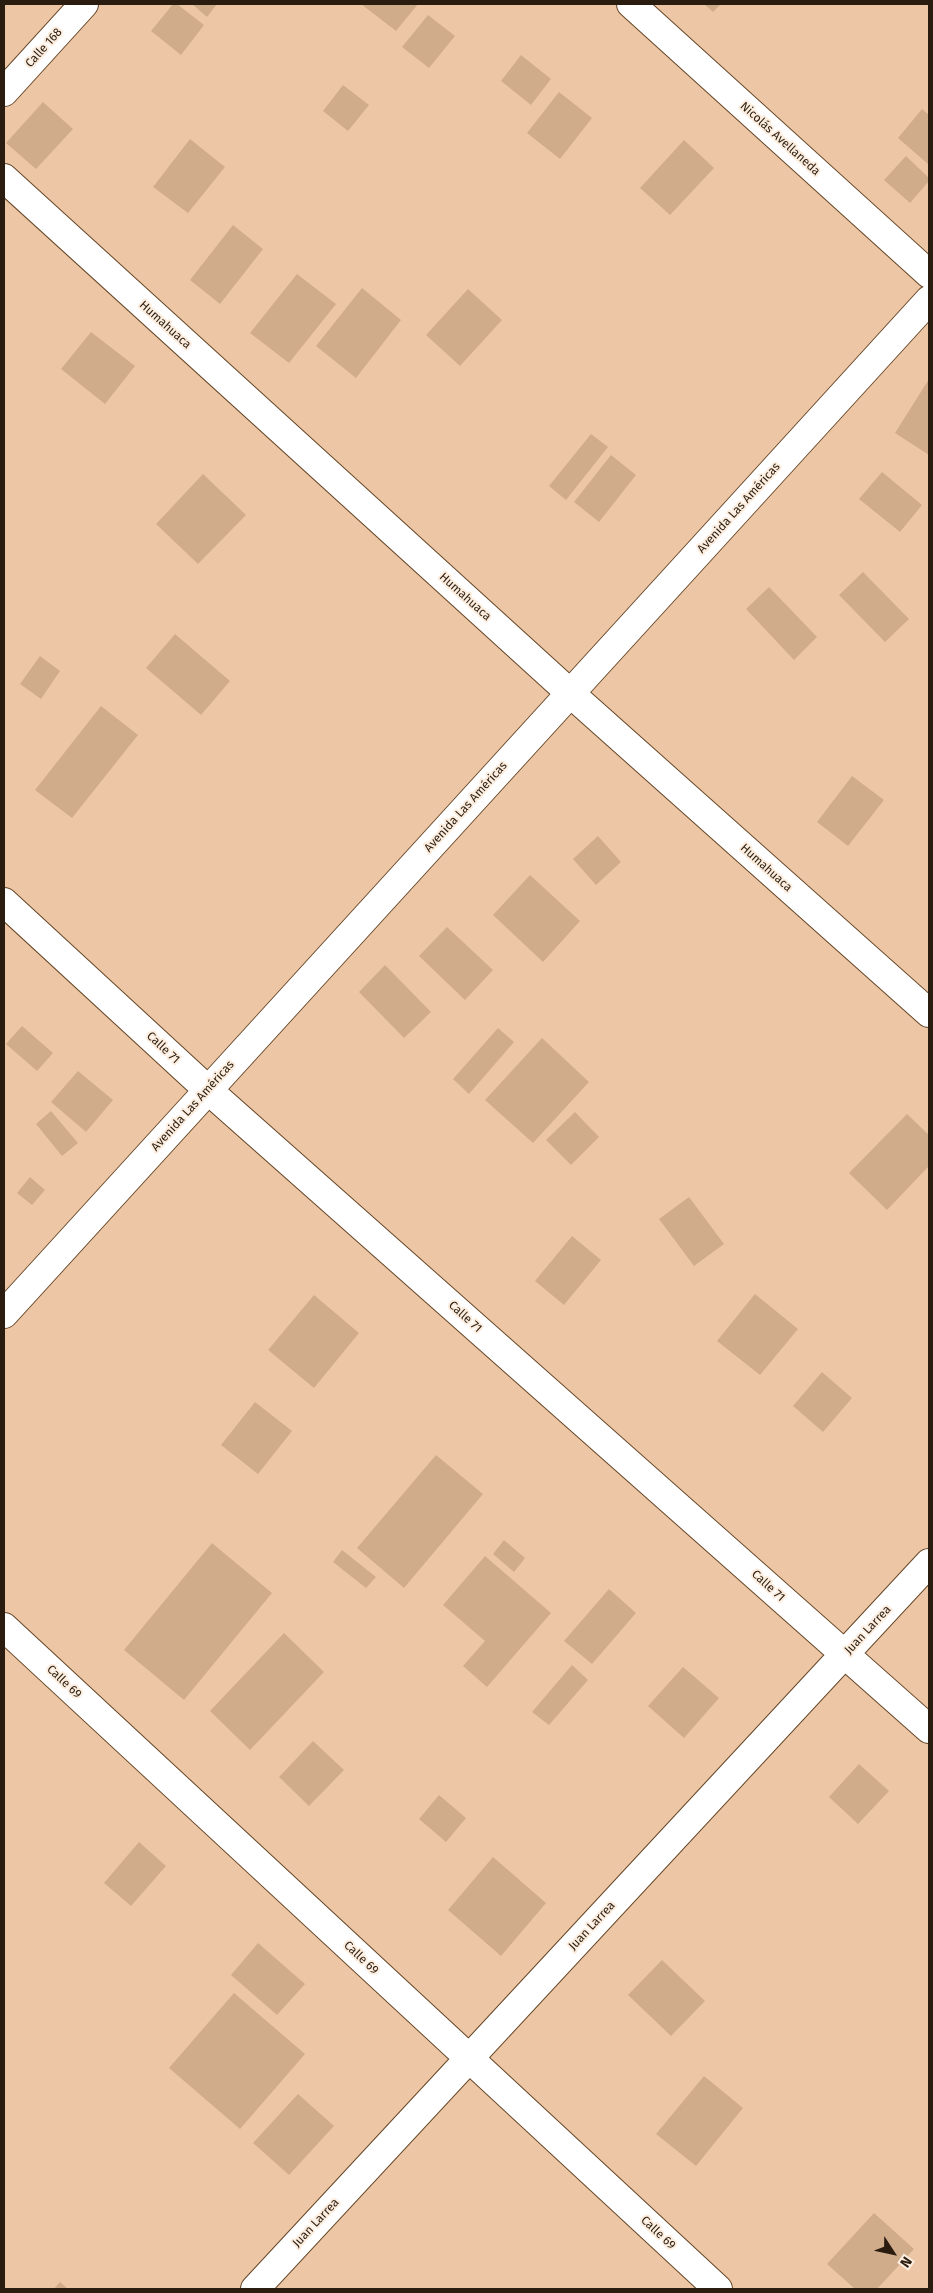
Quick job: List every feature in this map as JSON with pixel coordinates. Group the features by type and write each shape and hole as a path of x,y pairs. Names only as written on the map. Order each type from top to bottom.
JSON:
{"street":[{"name":"Calle 168","path":"4,92 84,4"},
{"name":"Nicolás Avellaneda","path":"631,4 929,274"},
{"name":"Humahuaca","path":"4,178 570,693 929,1013"},
{"name":"Avenida Las Américas","path":"4,1314 929,300"},
{"name":"Calle 71","path":"4,902 208,1090 929,1729"},
{"name":"Juan Larrea","path":"255,2289 929,1563"},
{"name":"Calle 69","path":"4,1627 718,2289"}],"building":[{"path":"173,4 177,4 204,25 181,55 151,31"},
{"path":"192,4 217,4 207,17"},
{"path":"361,4 418,4 396,31"},
{"path":"704,4 721,4 713,12"},
{"path":"428,15 455,36 429,68 402,47"},
{"path":"521,55 551,79 531,105 501,81"},
{"path":"343,85 369,105 348,131 323,111"},
{"path":"559,92 592,118 560,159 527,133"},
{"path":"43,102 73,129 36,169 6,143"},
{"path":"922,109 929,115 929,165 898,138"},
{"path":"190,139 225,167 188,213 153,187"},
{"path":"684,140 714,168 670,215 640,188"},
{"path":"906,156 929,178 929,181 910,203 884,180"},
{"path":"233,225 263,249 220,304 190,280"},
{"path":"297,274 336,304 289,363 250,333"},
{"path":"362,288 401,320 356,378 316,346"},
{"path":"468,289 502,320 460,366 426,335"},
{"path":"91,332 135,366 105,404 61,369"},
{"path":"929,379 929,455 895,433"},
{"path":"591,434 608,447 566,500 549,486"},
{"path":"611,455 636,475 599,522 574,502"},
{"path":"882,472 922,505 900,532 859,499"},
{"path":"203,474 246,515 198,564 156,524"},
{"path":"863,572 909,619 885,642 839,595"},
{"path":"769,587 817,637 794,660 746,609"},
{"path":"175,634 230,681 201,715 146,668"},
{"path":"40,656 60,671 41,699 20,684"},
{"path":"101,706 138,735 72,818 35,790"},
{"path":"852,776 884,800 848,846 817,822"},
{"path":"598,836 621,862 596,885 573,859"},
{"path":"530,875 580,921 543,962 493,915"},
{"path":"447,927 493,970 465,1000 419,956"},
{"path":"385,965 431,1012 404,1038 359,992"},
{"path":"22,1026 53,1053 37,1071 6,1044"},
{"path":"498,1028 514,1042 469,1094 453,1079"},
{"path":"542,1038 589,1082 533,1143 485,1100"},
{"path":"78,1071 113,1100 86,1132 51,1102"},
{"path":"51,1111 78,1143 62,1156 36,1124"},
{"path":"575,1112 599,1137 571,1165 546,1140"},
{"path":"907,1114 929,1135 929,1166 887,1210 849,1173"},
{"path":"30,1177 45,1190 32,1205 17,1193"},
{"path":"689,1197 724,1244 694,1266 659,1219"},
{"path":"572,1236 601,1260 564,1305 535,1281"},
{"path":"755,1294 798,1329 760,1375 717,1341"},
{"path":"314,1295 359,1333 314,1388 268,1350"},
{"path":"822,1372 852,1398 823,1432 793,1406"},
{"path":"255,1402 292,1431 258,1474 221,1445"},
{"path":"436,1455 483,1494 404,1588 357,1548"},
{"path":"504,1540 525,1558 514,1572 493,1554"},
{"path":"212,1543 272,1593 184,1700 124,1650"},
{"path":"342,1550 376,1577 366,1588 333,1562"},
{"path":"485,1556 551,1613 487,1687 463,1666 485,1641 443,1605"},
{"path":"609,1589 636,1613 592,1664 564,1641"},
{"path":"284,1633 324,1672 250,1750 210,1711"},
{"path":"572,1665 588,1680 549,1725 532,1712"},
{"path":"683,1667 719,1698 684,1738 648,1706"},
{"path":"313,1741 344,1770 309,1806 279,1777"},
{"path":"859,1764 889,1791 858,1824 829,1797"},
{"path":"439,1795 466,1818 446,1842 419,1819"},
{"path":"139,1842 166,1866 131,1906 104,1883"},
{"path":"493,1857 546,1903 501,1956 448,1910"},
{"path":"258,1943 305,1984 277,2015 231,1975"},
{"path":"662,1960 705,2001 671,2036 628,1995"},
{"path":"234,1993 305,2054 240,2129 169,2068"},
{"path":"704,2076 743,2108 696,2166 656,2134"},
{"path":"298,2094 334,2126 289,2175 253,2143"},
{"path":"874,2213 914,2249 877,2289 855,2289 827,2264"},
{"path":"60,2282 68,2289 54,2289"}]}
